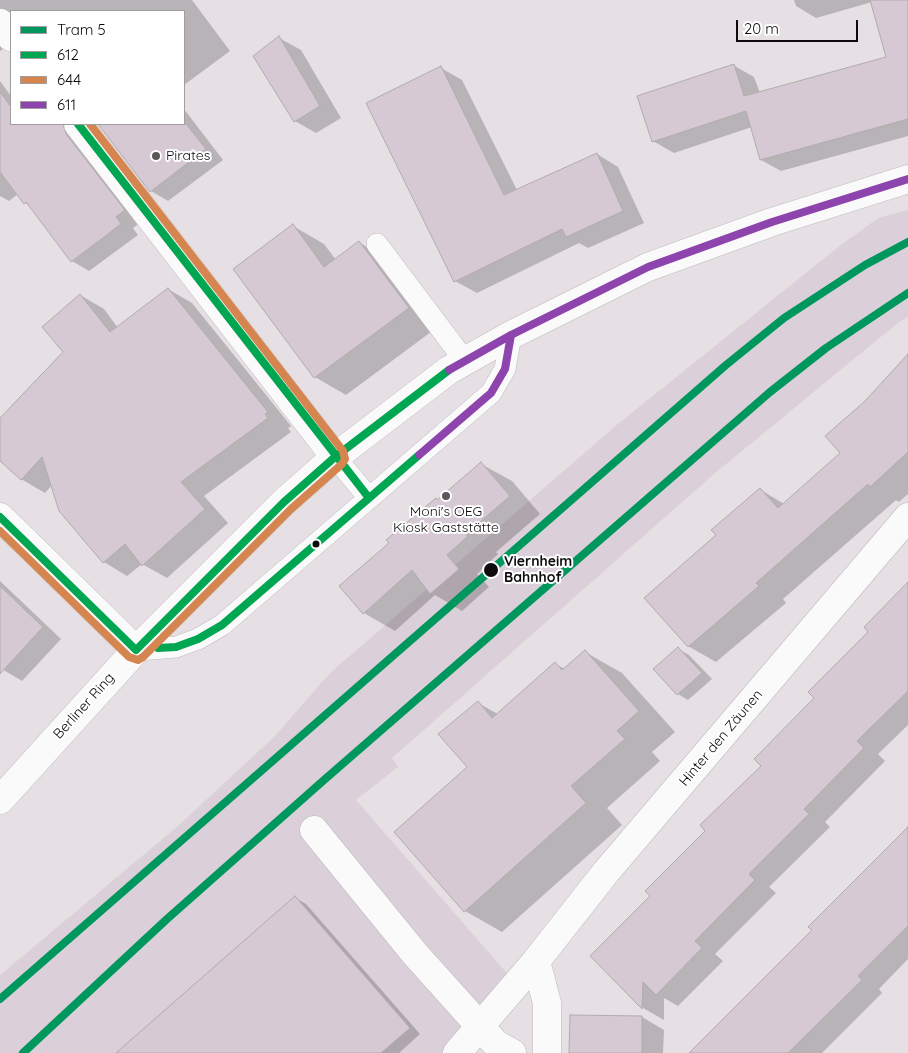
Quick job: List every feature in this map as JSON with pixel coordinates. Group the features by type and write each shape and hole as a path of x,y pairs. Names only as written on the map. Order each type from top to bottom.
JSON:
{"street":[{"path":"0,23 10,36"},
{"path":"79,125 335,457"},
{"name":"Berliner Ring","path":"0,800 136,650 284,502 335,457 449,370 511,336 648,267 772,222 908,179"},
{"path":"0,517 136,650"},
{"name":"Hinter den Zäunen","path":"457,1053 536,961 606,872 908,517"},
{"path":"314,830 415,954 496,1044 512,1053"},
{"path":"536,961 547,1003 547,1053"}],"lane":[{"path":"377,244 465,361"},
{"path":"136,650 176,648 198,639 222,625 491,393 505,369 511,336"},
{"path":"335,457 369,498"}],"shaded area":[{"path":"908,210 908,317 899,322 714,474 392,758 398,767 356,800 525,994 476,1053 0,1053 0,975 178,826 274,737 330,673 619,423 837,248 878,218"}],"building":[{"path":"870,0 908,0 908,119 760,160 746,111 652,142 637,96 734,64 744,96 886,57"},
{"path":"279,36 320,106 294,122 253,56"},
{"path":"441,66 504,195 597,153 623,211 566,237 562,229 454,282 366,103"},
{"path":"0,92 10,106 10,125 63,125 66,134 125,210 116,217 121,224 71,262 26,202 24,204 0,172"},
{"path":"186,124 206,149 150,192 99,125"},
{"path":"293,224 324,267 359,241 409,308 314,378 233,269"},
{"path":"168,288 268,412 265,414 268,418 181,482 205,509 142,566 125,544 103,563 59,511 42,457 21,480 0,461 0,418 63,352 42,327 80,294 110,332"},
{"path":"908,354 908,452 870,487 868,484 756,583 759,586 688,647 644,598 716,535 711,530 760,488 778,508 840,453 825,436 865,401"},
{"path":"481,462 510,496 466,534 468,536 447,555 459,569 430,594 412,570 363,614 339,586 389,543 386,540"},
{"path":"908,582 908,691 857,741 864,748 804,809 809,814 749,874 755,880 695,941 702,948 656,995 643,982 642,1009 590,956 650,896 645,891 705,831 700,825 761,766 754,759 814,698 808,692 868,632 864,627"},
{"path":"0,586 43,627 0,674"},
{"path":"678,647 702,673 677,695 653,669"},
{"path":"585,650 639,711 617,731 625,739 571,786 586,803 464,912 394,832 467,767 438,734 478,701 492,718 555,662 562,670"},
{"path":"908,827 908,926 858,976 862,980 788,1053 689,1053 812,930 808,927"},
{"path":"295,896 410,1028 381,1053 116,1053"},
{"path":"570,1015 642,1016 642,1053 569,1053"}],"tram line":[{"name":"5","path":"0,999 726,365 784,318 865,265 908,242"},
{"name":"5","path":"23,1053 167,919 324,780 770,392 826,348 908,293"}],"transit line":[{"name":"612","path":"79,125 369,498"},
{"name":"644","path":"0,531 129,657 138,660 291,509 342,464 345,459 343,451 91,125"},
{"name":"611","path":"449,370 511,335 648,267 772,222 908,179"},
{"name":"611","path":"419,455 491,393 505,369 511,335"},
{"name":"612","path":"136,650 284,502 335,457 449,370"},
{"name":"612","path":"158,648 176,647 198,639 222,625 419,455"},
{"name":"612","path":"0,517 136,650"}],"place":[{"name":"Pirates","path":"156,156"},
{"name":"Moni's OEG Kiosk Gaststätte","path":"446,496"},
{"name":"Viernheim Bahnhof","path":"491,570"}]}
